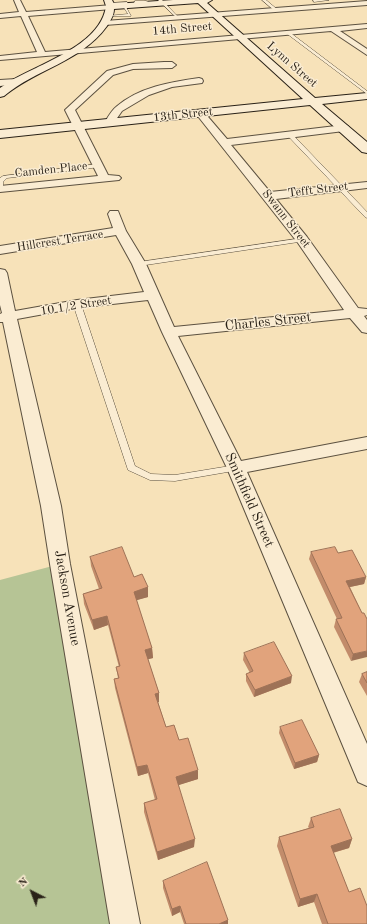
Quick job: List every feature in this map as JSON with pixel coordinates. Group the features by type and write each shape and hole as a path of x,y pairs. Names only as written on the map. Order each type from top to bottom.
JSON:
{"street":[{"path":"17,0 42,54"},
{"path":"0,94 16,82 76,51 86,43 109,10 127,3 151,4 204,0"},
{"name":"Lynn Street","path":"204,0 214,15 367,149"},
{"path":"314,1 325,3 339,17 355,27"},
{"path":"0,16 109,10 178,18 276,10 325,3 367,3"},
{"path":"242,4 252,12"},
{"name":"14th Street","path":"0,58 238,36 367,26"},
{"path":"332,29 367,52"},
{"name":"Camden Place","path":"0,189 110,178 98,166 70,110 110,72 118,69 144,65 172,65"},
{"path":"110,122 119,109 146,93 170,85 199,81"},
{"path":"0,83 16,82"},
{"name":"13th Street","path":"0,134 367,95"},
{"name":"Swann Street","path":"200,113 222,143 268,196 360,312 367,329"},
{"path":"222,143 344,128"},
{"name":"Tefft Street","path":"268,196 367,185"},
{"name":"Smithfield Street","path":"114,214 120,232 139,264 169,332 236,468 367,774"},
{"name":"Hillcrest Terrace","path":"0,250 120,232"},
{"name":"Jackson Avenue","path":"0,273 4,318 52,506 60,564 125,924"},
{"name":"10 1/2 Street","path":"4,318 77,304 153,295"},
{"name":"Charles Street","path":"169,332 360,312"},
{"path":"236,468 367,443"}],"lane":[{"path":"264,0 276,10"},
{"path":"127,3 140,1 149,2 151,4"},
{"path":"162,2 178,18"},
{"path":"287,32 367,95"},
{"path":"290,135 367,216"},
{"path":"0,189 0,181 5,177 98,166"},
{"path":"139,264 303,240"},
{"path":"77,304 131,468 150,477 174,478 236,468"}],"green space":[{"path":"60,564 125,924 0,924 0,580"}],"building":[{"path":"122,547 134,577 142,574 148,587 134,592 152,648 145,650 159,693 155,694 166,727 174,725 179,740 188,738 198,770 176,777 195,839 157,852 144,803 157,799 147,765 137,767 114,679 119,678 116,667 120,666 107,616 92,620 83,594 102,588 90,557"},
{"path":"335,547 338,553 352,550 366,577 346,581 362,613 364,613 367,619 367,651 353,654 336,619 342,618 311,552"},
{"path":"274,642 292,676 255,690 246,674 253,671 244,653"},
{"path":"367,672 367,683 362,674"},
{"path":"302,720 319,755 295,763 280,727"},
{"path":"340,809 352,839 331,846 349,892 360,888 367,906 367,924 328,924 317,894 300,899 279,837 314,827 311,818"},
{"path":"207,862 228,920 219,924 186,924 180,906 172,909 163,881"}]}
